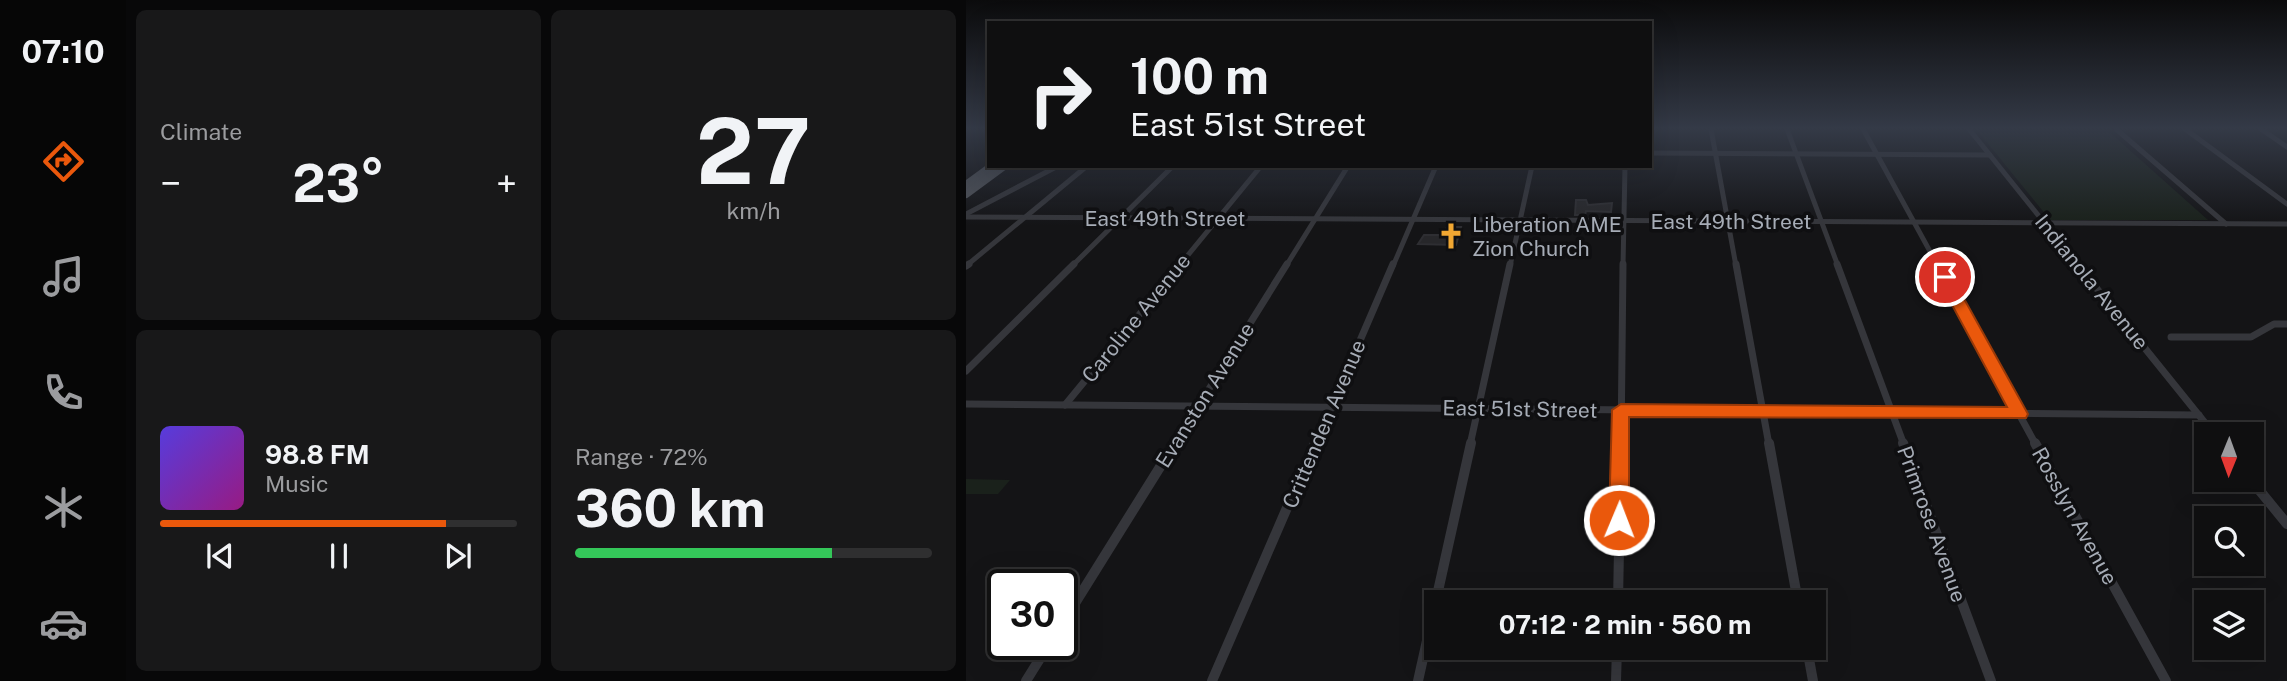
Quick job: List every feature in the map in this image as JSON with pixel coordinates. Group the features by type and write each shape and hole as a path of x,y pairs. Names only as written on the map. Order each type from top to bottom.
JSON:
{"main road":[{"path":"966,194 971,184 990,168"},
{"path":"971,184 1000,168"}],"street":[{"path":"1716,161 1796,590"},
{"name":"Primrose Avenue","path":"1798,161 1991,681"},
{"name":"Rosslyn Avenue","path":"1881,161 2166,681"},
{"name":"Indianola Avenue","path":"1995,161 2205,422"},
{"path":"2153,161 2226,224"},
{"path":"2228,161 2287,204"},
{"path":"966,216 1054,168"},
{"path":"966,266 1085,168"},
{"path":"966,371 1171,168"},
{"name":"Caroline Avenue","path":"1065,405 1259,168"},
{"name":"Evanston Avenue","path":"1078,598 1347,168"},
{"name":"Crittenden Avenue","path":"1212,681 1435,168"},
{"path":"1418,681 1532,168"},
{"path":"1618,590 1625,168"},
{"name":"East 49th Street","path":"966,216 2287,224"},
{"path":"2171,337 2251,337 2274,324 2287,324"},
{"name":"East 51st Street","path":"966,404 2199,415"},
{"path":"2261,492 2287,524"},
{"path":"1026,681 1039,660"},
{"path":"1616,681 1617,660"},
{"path":"1809,660 1813,681"}],"shaded area":[{"path":"2002,161 2142,161 2208,220 2050,220"},
{"path":"966,479 1010,480 998,494 966,494"}],"building":[{"path":"1576,200 1586,200 1588,205 1612,203 1611,212 1586,211 1585,215 1575,215"},
{"name":"Liberation AME Zion Church","path":"1447,227 1461,227 1456,245 1418,244 1424,235 1444,235"}],"place":[{"name":"Liberation AME Zion Church","path":"1451,236"}],"route":[{"path":"1619,520 1621,410 2019,414 1945,277"}]}
